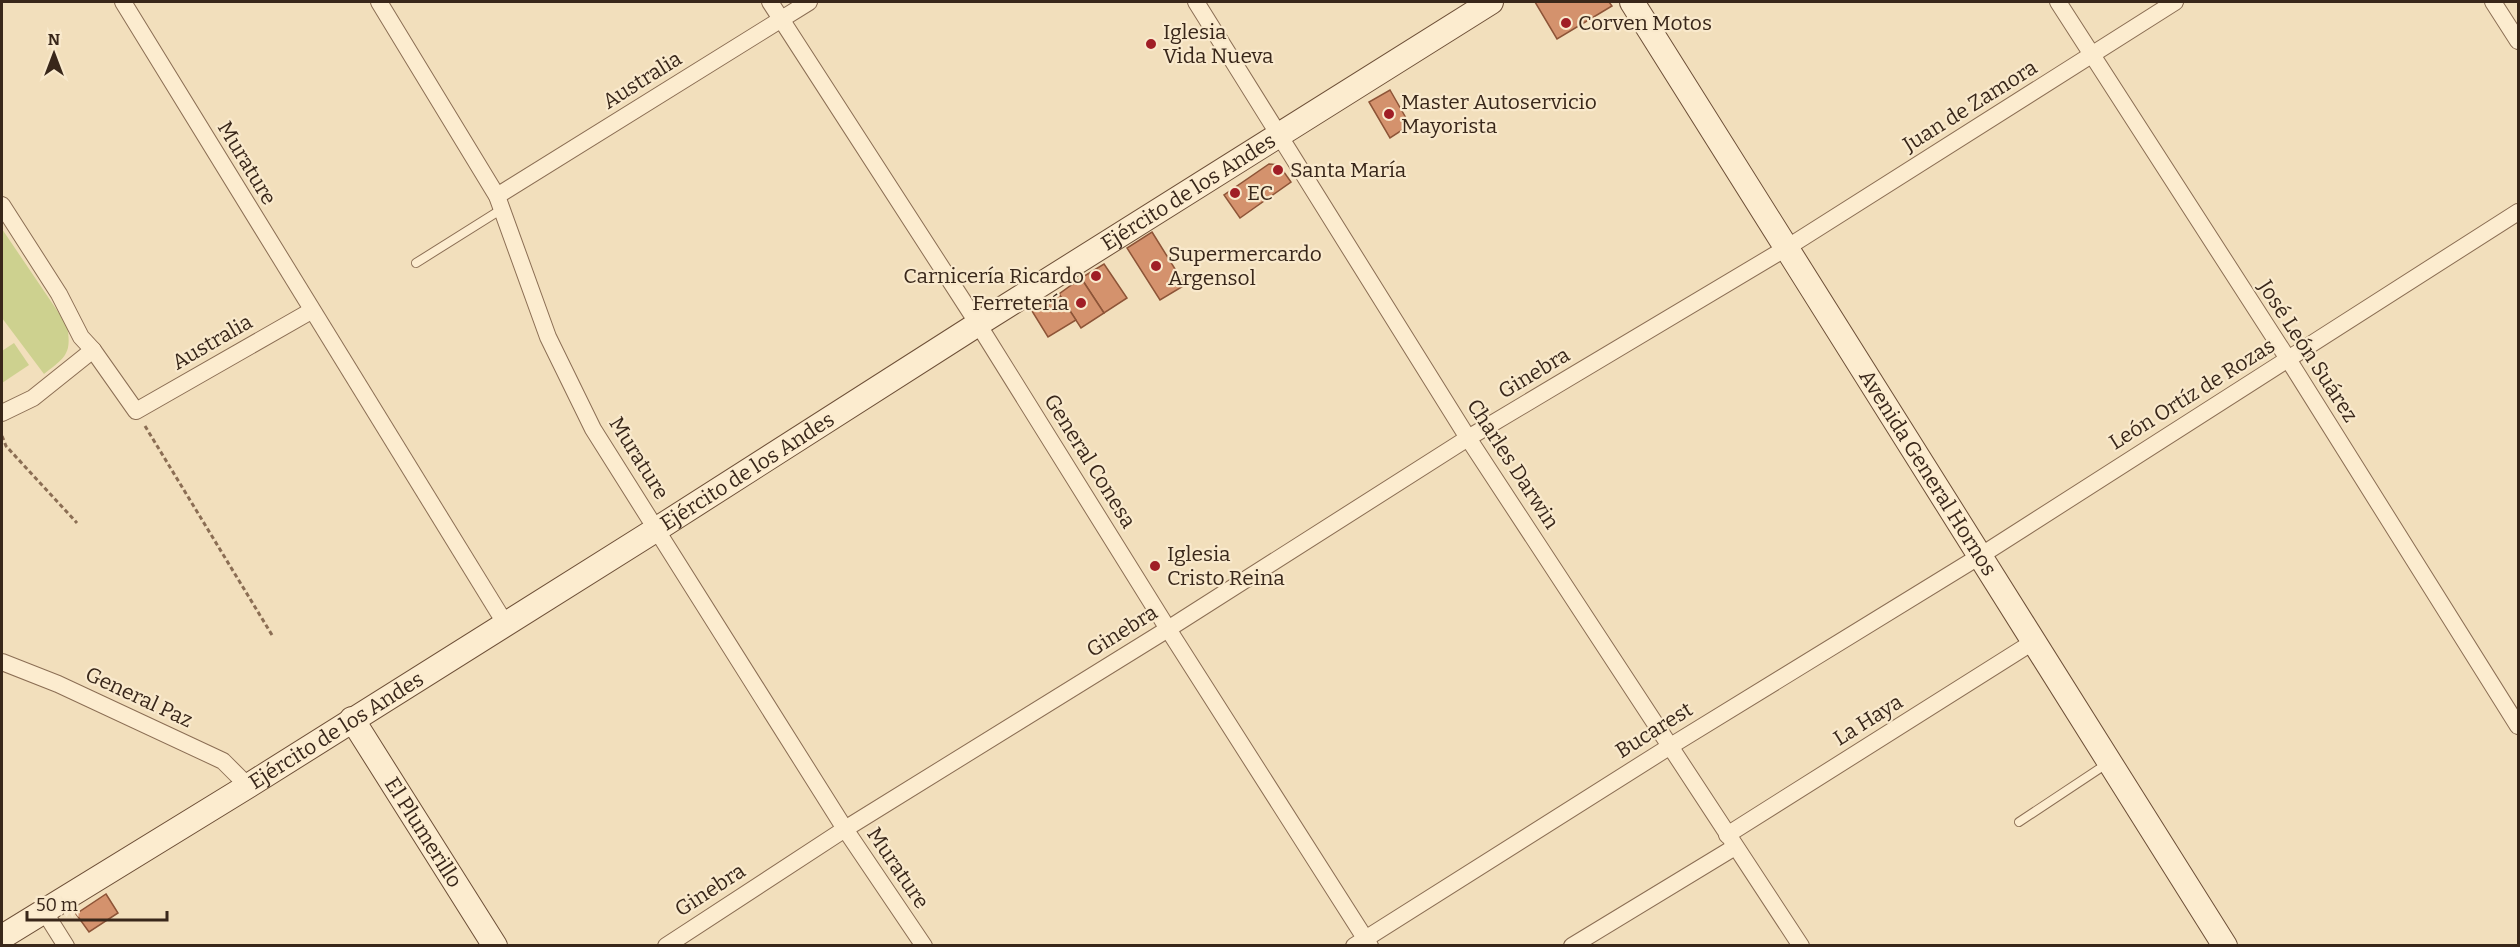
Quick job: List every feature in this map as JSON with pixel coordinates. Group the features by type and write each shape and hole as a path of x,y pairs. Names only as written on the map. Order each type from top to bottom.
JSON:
{"main road":[{"name":"Ejército de los Andes","path":"2,937 248,786 1491,2"},
{"name":"Avenida General Hornos","path":"1632,2 1788,247 2108,763 2225,945"},
{"name":"El Plumerillo","path":"352,719 495,945"}],"street":[{"name":"Murature","path":"123,2 505,623"},
{"name":"Murature","path":"379,2 500,202 559,363 593,429 845,829 924,945"},
{"name":"General Conesa","path":"770,2 978,324 1363,943"},
{"name":"Australia","path":"500,202 809,2"},
{"name":"Charles Darwin","path":"1196,2 1468,438 1801,945"},
{"name":"José León Suárez","path":"2058,2 2288,360 2518,726"},
{"name":"Juan de Zamora","path":"1788,247 2175,2"},
{"path":"2493,2 2518,42"},
{"path":"2,205 59,294 81,337 93,350 136,411"},
{"name":"León Ortíz de Rozas","path":"1980,556 2518,212"},
{"name":"Ginebra","path":"666,945 845,829 1168,629 1468,438 1788,247"},
{"name":"Australia","path":"136,411 311,311"},
{"path":"2,413 33,399 93,350"},
{"name":"Bucarest","path":"1363,943 1669,747 1980,556"},
{"name":"La Haya","path":"1572,945 2033,642"},
{"name":"General Paz","path":"2,662 58,684 223,762 248,786"},
{"path":"44,911 66,945"}],"lane":[{"path":"416,263 500,202"},
{"path":"2019,822 2108,763"}],"path":[{"path":"136,411 272,635"},
{"path":"2,436 6,446 77,523"}],"green space":[{"path":"2,229 67,325 69,342 66,354 44,374 2,318"},
{"path":"14,343 29,365 2,383 2,351"}],"building":[{"name":"Corven Motos","path":"1535,2 1609,2 1612,6 1557,39"},
{"name":"Master Autoservicio Mayorista","path":"1390,90 1410,125 1390,138 1369,102"},
{"path":"1269,164 1279,165 1291,182 1240,218 1224,195"},
{"name":"Supermercardo Argensol","path":"1152,232 1185,285 1160,300 1127,248"},
{"path":"1104,264 1127,298 1104,313 1081,278"},
{"name":"Ferretería","path":"1081,278 1104,313 1081,328 1059,294"},
{"path":"1059,294 1076,320 1048,337 1032,311"},
{"path":"106,894 118,913 89,932 76,914"}],"place":[{"name":"Corven Motos","path":"1566,23"},
{"name":"Iglesia Vida Nueva","path":"1151,44"},
{"name":"Master Autoservicio Mayorista","path":"1389,114"},
{"name":"Santa María","path":"1278,170"},
{"name":"EC","path":"1235,193"},
{"name":"Supermercardo Argensol","path":"1156,266"},
{"name":"Carnicería Ricardo","path":"1096,276"},
{"name":"Ferretería","path":"1081,303"},
{"name":"Iglesia Cristo Reina","path":"1155,566"}]}
